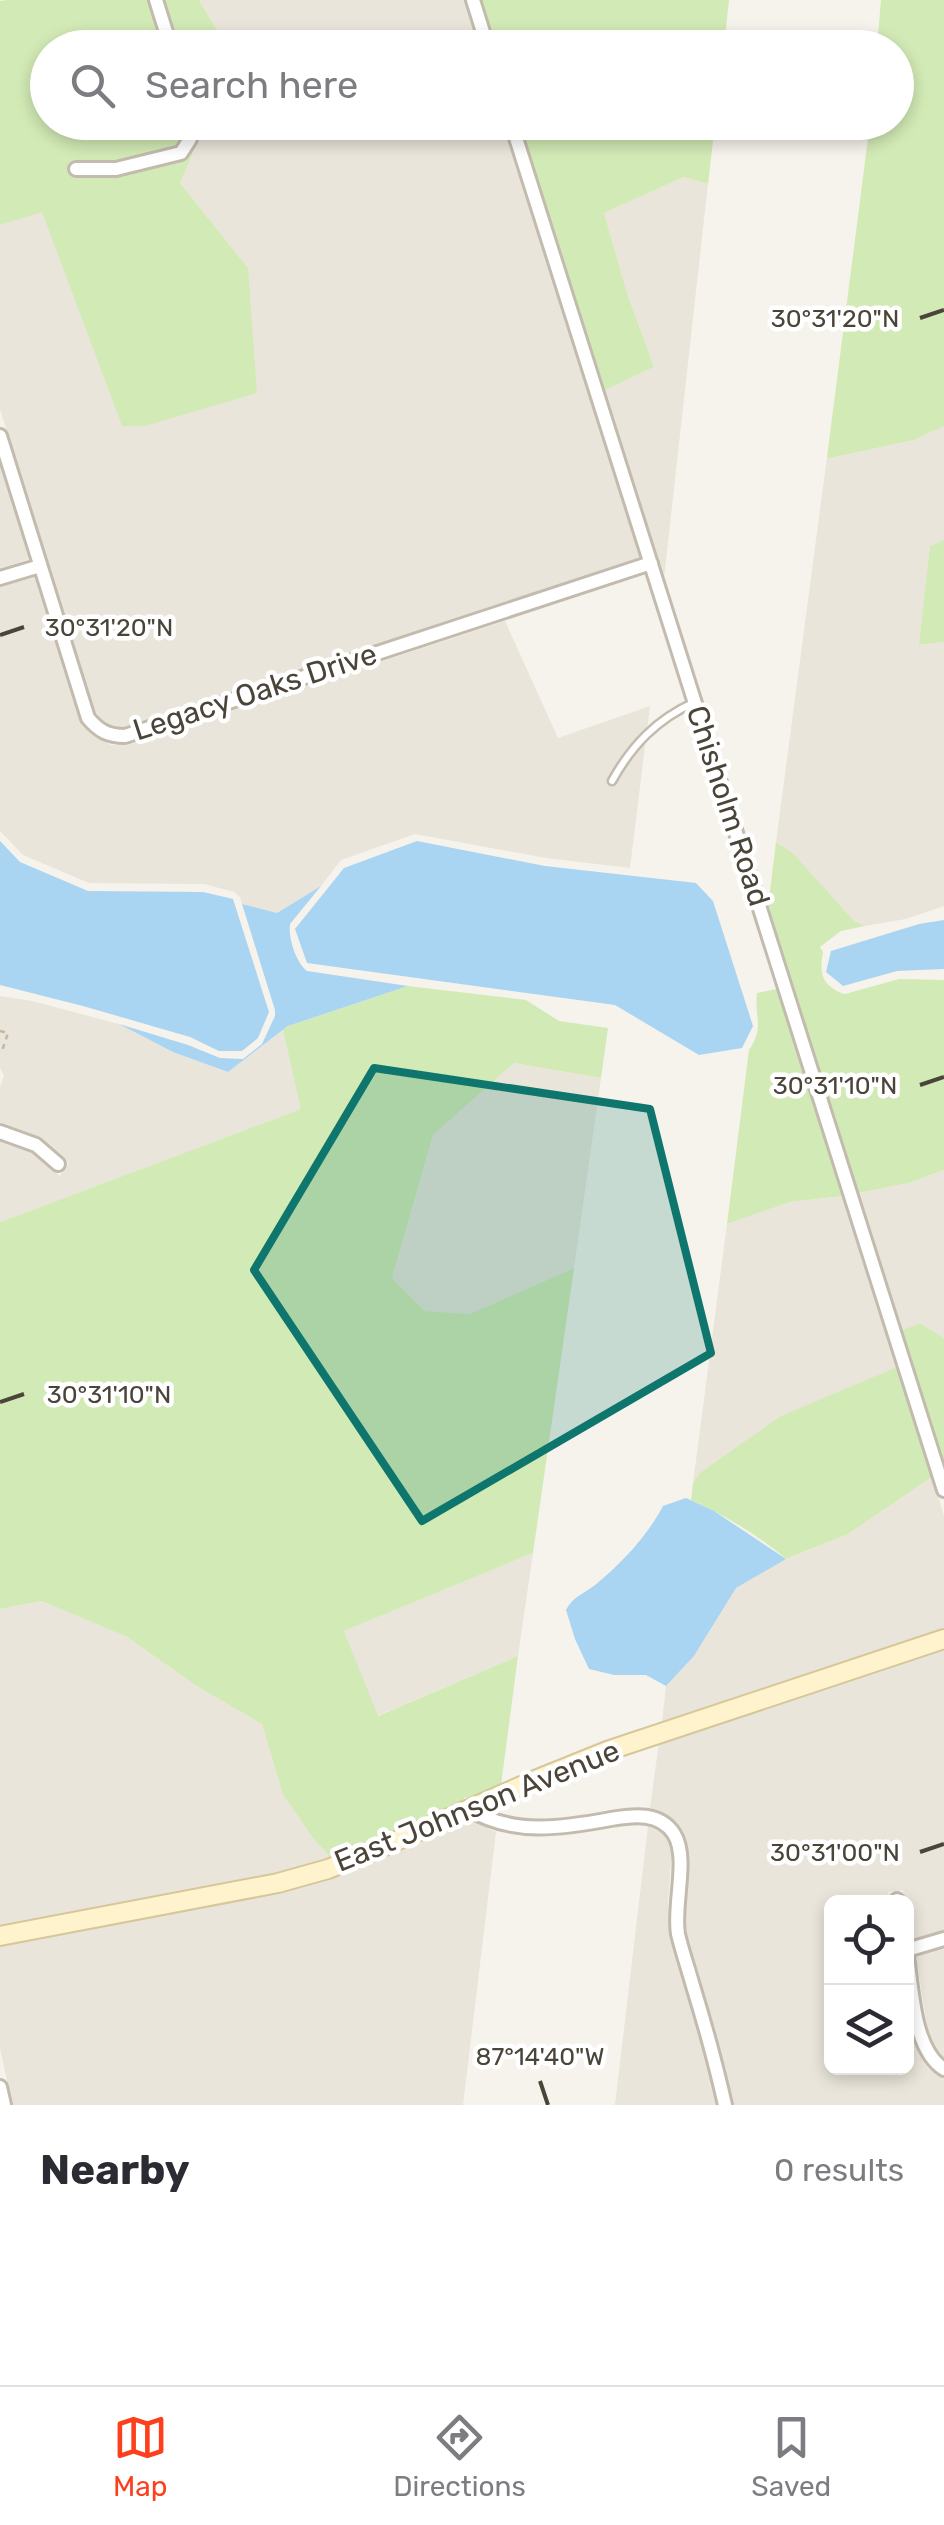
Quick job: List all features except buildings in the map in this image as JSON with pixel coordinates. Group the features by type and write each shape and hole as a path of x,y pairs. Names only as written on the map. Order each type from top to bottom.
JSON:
{"main road":[{"name":"East Johnson Avenue","path":"0,1936 278,1884 328,1869 535,1780 654,1734 944,1638"}],"street":[{"path":"156,0 165,30"},
{"path":"473,0 482,30"},
{"path":"76,169 116,170 180,153 189,140"},
{"name":"Chisholm Road","path":"518,140 944,1490"},
{"name":"Legacy Oaks Drive","path":"0,436 88,718 111,736 126,736 651,563"},
{"path":"0,578 40,566"},
{"path":"0,1132 36,1145 58,1164"},
{"path":"469,1809 496,1823 540,1828 640,1816 665,1824 674,1834 680,1846 678,1933 725,2105"},
{"path":"914,1948 944,1940"},
{"path":"912,1985 924,2047 944,2069"},
{"path":"0,2087 4,2105"}],"lane":[{"path":"612,781 640,740 667,716 695,702"}],"path":[{"path":"0,1030 8,1033 0,1050"}],"highlighted area":[{"path":"374,1068 650,1109 711,1353 422,1521 254,1270"}],"shaded area":[{"path":"199,0 465,0 475,30 217,30"},
{"path":"199,140 508,140 641,557 124,727 102,722 95,714 0,409 0,225 42,211 122,425 248,268 180,183"},
{"path":"684,177 708,184 664,578 605,390 654,367 604,213"},
{"path":"944,426 944,540 930,546 920,645 944,642 944,906 906,919 865,926 854,921 794,854 776,842 827,457 914,440"},
{"path":"0,463 30,559 0,568"},
{"path":"35,577 80,720 95,737 111,745 128,745 505,621 558,738 650,706 630,868 546,858 415,834 341,860 321,886 277,913 242,904 234,892 204,884 89,883 23,855 0,831 0,587"},
{"path":"0,996 119,1024 173,1052 228,1072 283,1030 302,1109 0,1222 0,1141 32,1153 60,1176 69,1163 40,1138 0,1122 0,1087 4,1076 0,1068"},
{"path":"514,1063 601,1078 574,1268 470,1314 425,1311 392,1278 433,1135"},
{"path":"944,1170 944,1338 920,1323 902,1330 858,1193 909,1183"},
{"path":"843,1196 897,1367 700,1473 693,1483 727,1224 790,1202"},
{"path":"932,1477 944,1516 944,1629 662,1722 666,1686 694,1656 736,1588 782,1561 848,1534"},
{"path":"533,1553 518,1656 377,1716 344,1631"},
{"path":"42,1601 127,1637 198,1687 262,1724 283,1795 331,1858 275,1875 0,1927 0,1609"},
{"path":"944,1648 944,1930 914,1939 914,1895 904,1895 903,1890 888,1892 889,1895 824,1895 824,2075 914,2075 914,2041 928,2068 944,2079 944,2105 733,2105 686,1932 687,1843 670,1818 650,1808 659,1742"},
{"path":"469,1819 496,1832 463,2105 12,2105 0,2048 0,1945 281,1892 375,1861"},
{"path":"648,1826 661,1832 672,1848 668,1904 671,1935 717,2105 615,2105"},
{"path":"944,1949 944,2059 928,2031 916,1957"}],"green space":[{"path":"199,0 217,30 30,30 30,140 199,140 180,183 248,268 257,393 145,426 122,426 42,212 0,225 0,1"},
{"path":"481,0 729,0 726,30 490,30"},
{"path":"881,0 944,0 944,426 914,440 830,458 827,457 868,140 914,140 914,30 878,30"},
{"path":"525,140 713,140 708,184 684,177 604,213 654,367 605,390"},
{"path":"944,540 944,642 919,645 930,546"},
{"path":"776,842 794,854 854,921 865,926 841,931 820,947 822,973 831,987 845,994 899,979 944,980 944,1170 909,1183 858,1193 768,907"},
{"path":"408,986 526,1000 559,1021 608,1028 601,1078 514,1063 433,1135 392,1278 425,1311 470,1314 574,1268 533,1553 344,1631 378,1716 518,1656 501,1785 469,1799 465,1797 463,1802 331,1858 283,1795 262,1724 198,1687 127,1637 42,1601 0,1609 0,1222 301,1109 283,1030"},
{"path":"777,989 843,1196 790,1202 727,1224 749,1050 758,1028 757,993"},
{"path":"920,1323 944,1338 944,1464 902,1330"},
{"path":"897,1367 932,1477 848,1534 786,1559 740,1526 691,1500 693,1483 700,1473 779,1417"}],"water":[{"path":"0,841 20,862 88,891 203,892 233,899 269,1012 258,1038 242,1051 219,1051 190,1037 0,985"},
{"path":"417,841 545,866 696,883 713,901 753,1026 742,1048 699,1055 615,1005 307,963 295,929 344,868"},
{"path":"321,886 290,924 290,936 303,967 307,971 408,986 288,1026 228,1072 173,1052 119,1024 220,1058 243,1059 262,1044 275,1010 242,904 277,913"},
{"path":"944,920 944,969 897,971 843,986 826,972 831,951"},
{"path":"686,1498 714,1511 786,1559 736,1588 694,1656 666,1686 646,1675 614,1675 589,1669 566,1610 624,1558 663,1506"}]}
